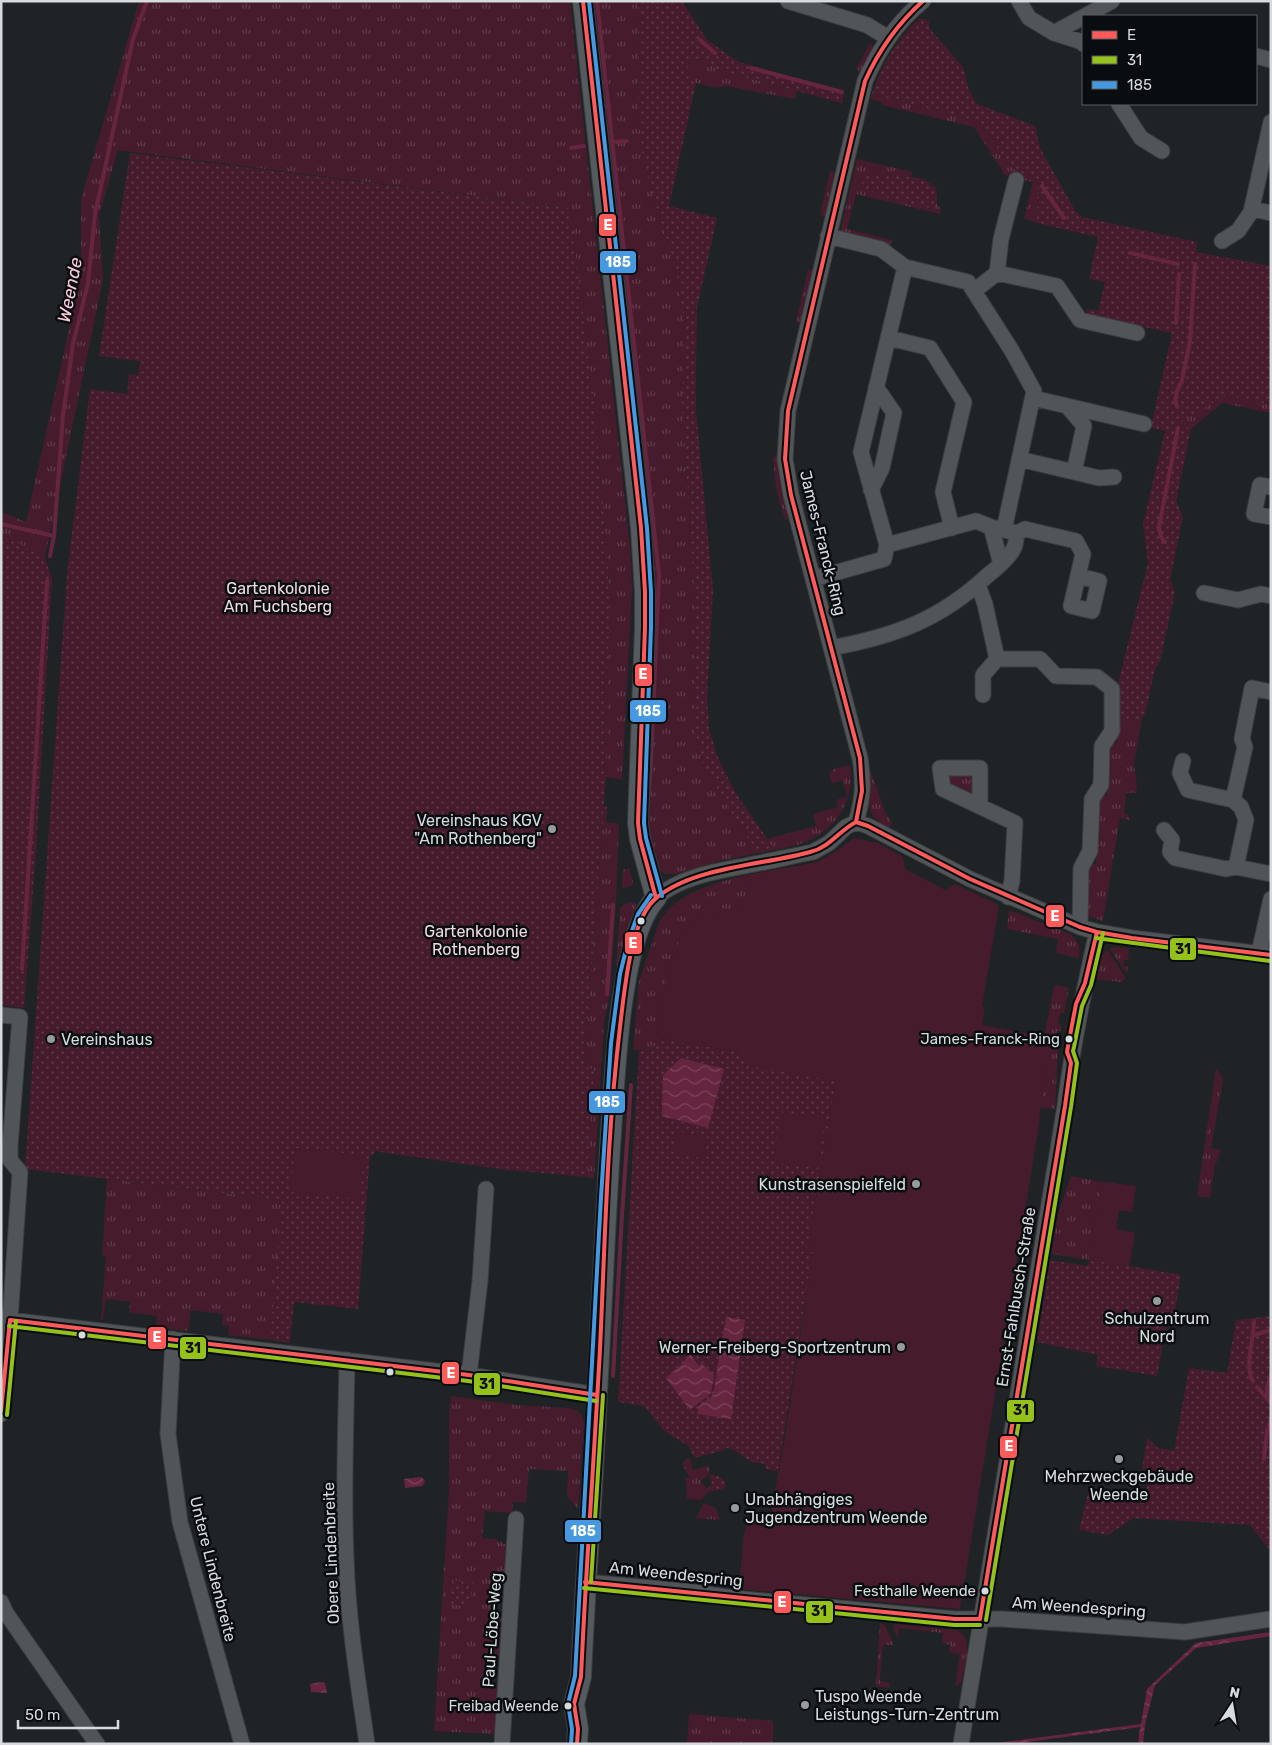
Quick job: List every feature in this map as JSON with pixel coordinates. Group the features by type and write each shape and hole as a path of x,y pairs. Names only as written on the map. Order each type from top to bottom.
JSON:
{"street":[{"path":"583,1 641,528 646,592 638,823 640,839 656,898"},
{"path":"788,1 867,25 888,38"},
{"name":"James-Franck-Ring","path":"856,822 863,797 863,774 832,648 791,496 785,459 786,433 788,411 865,81 876,55 888,38 923,1"},
{"path":"1019,1 1029,18 1054,33 1082,42"},
{"path":"1088,15 1112,1"},
{"path":"1054,33 1082,18"},
{"path":"1257,56 1271,60"},
{"path":"1120,105 1142,138 1162,151"},
{"path":"1222,241 1238,230 1251,212 1269,143 1271,122"},
{"path":"974,291 997,273 1001,239 1016,180"},
{"path":"1252,209 1271,213"},
{"path":"828,236 882,249 905,267 968,282 1012,351 1034,391 1004,530 1001,564"},
{"path":"813,579 884,559 886,545 862,452 884,349 889,338 905,267"},
{"path":"997,273 1057,286 1080,320 1138,333"},
{"path":"889,338 930,348 964,402 942,492 952,528"},
{"path":"871,490 882,468 894,413 876,387"},
{"path":"1033,398 1144,424"},
{"path":"1067,406 1084,426 1074,472"},
{"path":"1019,459 1098,478 1114,477"},
{"path":"1271,487 1260,485 1254,514 1271,517"},
{"path":"944,499 957,515 1004,530 1025,529 1076,541 1083,554 1078,576"},
{"path":"886,545 976,521"},
{"path":"832,648 882,637 916,626 947,608 1001,564 1014,548 1004,530"},
{"path":"978,584 985,604 997,660"},
{"path":"1204,593 1238,600 1261,594 1271,596"},
{"path":"983,695 983,675 997,660 1040,659 1056,676 1097,677 1112,689 1112,732 1102,746 1101,785 1092,799 1090,851 1080,868 1080,927"},
{"path":"1233,800 1245,747 1242,739 1252,688 1271,692"},
{"path":"980,806 981,761 940,768 943,789 1015,823 1012,881 1008,896"},
{"path":"1183,761 1180,773 1188,790 1233,800 1241,807 1246,820 1236,866"},
{"path":"577,1744 578,1729 574,1704 581,1677 608,1180 619,1033 627,970 633,948 645,913 656,898 666,890 702,876 814,852 829,843 846,827 856,822 868,826 957,873 1080,927 1097,932 1265,954 1271,899"},
{"path":"1164,830 1172,840 1170,852 1175,858 1226,869 1236,866 1271,874"},
{"name":"Ernst-Fahlbusch-Straße","path":"961,1744 1071,1063 1085,983 1097,932"},
{"path":"1,1015 20,1017 10,1146 10,1160 20,1172 6,1319 1,1414"},
{"path":"469,1375 480,1281 486,1189"},
{"path":"6,1319 469,1375 597,1395"},
{"name":"Untere Lindenbreite","path":"172,1339 168,1434 180,1522 242,1744"},
{"name":"Obere Lindenbreite","path":"347,1360 346,1558 353,1648 367,1744"},
{"name":"Paul-Löbe-Weg","path":"502,1744 516,1519"},
{"name":"Am Weendespring","path":"585,1582 955,1619 1002,1619 1185,1632 1271,1619"},
{"path":"1,1602 97,1744"}],"green space":[{"path":"139,1 570,1 630,548 632,588 622,780 606,777 607,674 610,625 608,566 595,409 570,208 118,150 99,216 103,280 45,557 1,535 1,512 26,522 81,276 81,199"},
{"path":"593,1 638,1 640,11 638,106 643,161 677,275 685,326 682,401 695,601 694,727 703,763 733,816 758,853 719,861 676,874 665,874 654,867 645,824 656,592 650,520"},
{"path":"638,1 682,1 707,40 739,62 844,92 842,103 717,69 695,57 685,71 696,83 669,206 717,218 697,308 696,371 696,411 713,590 707,696 709,729 718,758 735,792 775,850 758,853 733,816 703,763 694,727 695,601 682,401 685,326 677,275 643,161 638,106 640,11"},
{"path":"920,18 929,21 929,28 963,67 969,90 977,104 1035,126 1040,148 1076,212 1082,217 1197,242 1196,252 1271,266 1271,405 1225,395 1179,424 1191,429 1176,501 1183,517 1170,579 1175,592 1160,662 1155,669 1145,714 1142,718 1130,722 1118,718 1118,684 1148,563 1143,524 1165,431 1144,426 1144,421 1152,422 1172,333 1086,315 1087,309 1098,311 1105,282 1089,279 1098,237 1037,223 1038,181 1012,168 978,121 872,94 880,72 897,43"},
{"path":"871,43 873,48 863,68 864,73 861,77 857,67"},
{"path":"695,57 717,69 797,91 795,99 725,86 717,88 696,83 685,71"},
{"path":"872,94 978,121 1012,168 1038,181 1037,223 1024,218 1033,182 1005,175 974,127 882,105 882,102 871,99"},
{"path":"130,153 570,208 595,409 608,566 610,625 607,674 606,777 584,1067 594,1069 587,1177 507,1170 374,1151 374,1155 370,1155 358,1309 294,1302 290,1343 270,1340 282,1200 25,1169 67,574 90,389 127,394 129,374 138,375 140,361 99,356"},
{"path":"857,159 912,172 911,177 865,174 880,196 933,209 937,203 941,210 940,214 856,194 847,229 892,240 890,246 844,235 841,229"},
{"path":"830,171 836,173 826,217 820,215"},
{"path":"864,174 924,179 936,188 937,203 933,209 880,196 862,186"},
{"path":"808,269 813,270 801,323 796,322"},
{"path":"1225,395 1271,405 1271,413 1222,403 1191,429 1178,424"},
{"path":"773,457 778,457 790,518 785,520 776,488"},
{"path":"1,535 45,557 52,579 36,851 24,1008 1,1005"},
{"path":"1118,718 1130,722 1142,718 1134,765 1137,787 1136,793 1126,793 1124,813 1129,816 1129,820 1120,818 1103,921 1090,917 1086,910 1085,868 1089,864 1096,864 1097,801 1102,796 1107,796 1107,747 1111,743 1117,743"},
{"path":"850,765 851,776 848,796 835,821 809,841 775,850 767,839 816,826 813,814 838,807 836,800 847,797 843,780 832,783 829,774 834,769"},
{"path":"870,769 885,812 892,822 889,829 873,816 870,810"},
{"path":"971,774 974,778 974,794 971,795 953,788 948,782 949,775"},
{"path":"604,806 607,807 606,822 619,824 610,994 604,1022 594,1179 587,1177 594,1069 584,1068"},
{"name":"Werner-Freiberg-Sportzentrum","path":"854,838 878,843 903,857 905,869 945,890 955,884 999,905 982,1006 985,1007 982,1025 1051,1038 1039,1125 960,1609 739,1589 743,1540 747,1520 769,1523 784,1443 813,1252 807,1250 836,1081 754,1067 743,1053 656,1038 669,965 677,952 680,936 693,922 704,915 717,916 716,908 736,911 738,900 748,902 751,881 746,875 817,862"},
{"path":"629,868 633,882 632,885 622,888 623,870"},
{"path":"746,875 751,881 748,902 736,911 717,917 680,936 677,952 669,965 654,1051 633,1050 639,982 659,922 676,903 686,896 709,886"},
{"path":"632,902 636,904 636,908 626,935 618,966 616,966 620,908 626,903"},
{"path":"1009,910 1070,934 1078,944 1079,958 1056,953 1058,939 1007,929"},
{"path":"1114,947 1129,948 1128,960 1124,960 1123,966 1128,966 1127,974 1110,949"},
{"path":"1107,950 1126,978 1121,982 1096,979 1100,959"},
{"path":"1057,985 1069,988 1064,1013 1060,1013 1058,1024 1061,1025 1061,1031 1057,1031 1055,1039 1044,1037 1054,987"},
{"path":"656,1038 743,1053 836,1081 807,1250 813,1252 778,1471 765,1469 765,1464 750,1461 729,1448 694,1458 689,1446 665,1432 644,1406 618,1402 639,1051 654,1051"},
{"path":"1051,1044 1058,1047 1055,1109 1040,1107"},
{"path":"1216,1068 1223,1080 1211,1148 1220,1150 1219,1158 1215,1164 1210,1198 1197,1196"},
{"path":"780,1112 825,1118 818,1168 774,1162"},
{"path":"677,1131 708,1138 704,1159 673,1152"},
{"path":"295,1148 364,1155 360,1199 290,1192"},
{"path":"1071,1176 1102,1182 1089,1260 1051,1254 1058,1215"},
{"path":"107,1179 283,1200 270,1340 228,1335 229,1326 222,1325 223,1314 191,1310 188,1331 156,1327 157,1316 129,1312 130,1302 106,1299 103,1320 101,1320 106,1256 102,1255"},
{"path":"1102,1182 1136,1186 1132,1212 1119,1210 1116,1229 1135,1233 1129,1266 1181,1275 1174,1317 1168,1317 1157,1376 1096,1366 1098,1355 1037,1342 1050,1260 1088,1266"},
{"path":"1102,1182 1136,1186 1132,1212 1119,1210 1116,1229 1135,1233 1129,1266 1089,1260"},
{"path":"1271,1316 1271,1552 1250,1525 1133,1518 1108,1535 1079,1530 1088,1493 1144,1503 1148,1481 1140,1480 1147,1438 1158,1448 1174,1451 1189,1368 1227,1373 1236,1320"},
{"path":"451,1396 517,1405 569,1408 578,1411 584,1423 578,1509 567,1496 568,1471 529,1469 526,1503 513,1502 512,1513 485,1511 482,1538 495,1539 510,1547 506,1589 493,1588 490,1615 503,1617 502,1657 492,1656 489,1684 500,1685 497,1734 434,1731 449,1490 449,1415"},
{"path":"690,1458 693,1470 709,1466 709,1475 700,1481 708,1492 701,1500 687,1499 686,1477 690,1478 682,1464"},
{"path":"709,1475 718,1476 726,1482 725,1488 708,1492 707,1489 712,1483"},
{"path":"704,1503 716,1508 720,1520 696,1518"},
{"path":"453,1580 473,1583 470,1607 449,1604"},
{"path":"880,1623 884,1624 894,1645 883,1645 880,1681 890,1683 889,1688 876,1686"},
{"path":"894,1624 955,1630 961,1633 965,1638 967,1653 961,1683 955,1686 960,1654 949,1652 950,1645 942,1643 943,1633 899,1628 898,1638 893,1628"},
{"path":"689,1714 773,1721 773,1744 687,1744"}],"water":[{"path":"681,1058 724,1069 708,1128 662,1116 663,1075"},
{"path":"726,1317 745,1320 731,1419 697,1414 699,1406 713,1395"},
{"path":"690,1354 699,1366 701,1363 714,1375 711,1393 690,1410 666,1378"},
{"path":"422,1477 425,1482 422,1486 405,1488 404,1479"},
{"path":"1271,1632 1271,1636 1196,1648 1155,1685 1145,1724 1143,1744 1138,1744 1140,1727 1012,1744 989,1744 1141,1724 1147,1689 1196,1643"},
{"path":"325,1683 327,1693 311,1692 310,1684"}],"waterway":[{"name":"Weende","path":"1,524 54,536 63,415 73,344 88,283 95,214 133,39 147,1"},
{"path":"597,1 659,575 649,790"},
{"path":"700,40 715,53"},
{"path":"751,68 842,92"},
{"path":"612,142 627,141"},
{"path":"571,148 584,146"},
{"path":"1042,186 1064,218"},
{"path":"1130,253 1178,264"},
{"path":"1177,406 1175,400 1182,380 1190,341 1195,264"},
{"path":"1176,323 1179,274"},
{"path":"1165,542 1161,537 1159,527 1178,428"},
{"path":"50,556 54,536"},
{"path":"22,969 47,581"},
{"path":"607,994 613,905"},
{"path":"613,1376 631,1085"},
{"path":"1253,1381 1250,1376 1249,1361 1254,1321"},
{"path":"1254,1335 1271,1330"},
{"path":"1268,1399 1267,1388 1271,1375"},
{"path":"1257,1387 1271,1403"},
{"path":"1264,1459 1267,1431 1271,1418"}],"transit line":[{"name":"E","path":"583,1 641,528 645,627 638,823 640,839 656,898"},
{"name":"185","path":"589,1 647,528 651,627 644,823 646,838 662,896"},
{"name":"E","path":"856,822 862,791 860,758 791,495 785,459 788,411 865,81 876,59 890,38 923,1"},
{"name":"E","path":"856,822 868,826 970,879 1080,927 1132,938 1271,955"},
{"name":"E","path":"577,1744 578,1729 574,1704 581,1677 612,1107 624,997 629,960 634,942 645,912 653,901 668,890 706,874 817,850 856,822"},
{"name":"185","path":"571,1744 572,1729 568,1704 575,1676 611,1043 620,974 628,942 638,914 651,895"},
{"name":"E","path":"980,1619 1065,1106 1071,1063 1067,1052 1068,1046 1076,1004 1085,983 1097,932"},
{"name":"31","path":"986,1620 1071,1107 1077,1063 1073,1051 1082,1006 1091,985 1103,933"},
{"name":"31","path":"1096,938 1270,961"},
{"name":"E","path":"10,1320 469,1375 597,1395"},
{"name":"E","path":"1,1411 10,1320"},
{"name":"31","path":"7,1415 16,1321"},
{"name":"31","path":"9,1326 468,1381 596,1401"},
{"name":"31","path":"591,1582 603,1395"},
{"name":"E","path":"585,1582 955,1619 980,1619"},
{"name":"31","path":"584,1588 954,1625 980,1625"}],"place":[{"name":"Vereinshaus KGV \"Am Rothenberg\"","path":"552,829"},
{"name":"Vereinshaus","path":"51,1039"},
{"name":"James-Franck-Ring","path":"1069,1039"},
{"name":"Kunstrasenspielfeld","path":"916,1184"},
{"name":"Schulzentrum Nord","path":"1157,1301"},
{"name":"Werner-Freiberg-Sportzentrum","path":"901,1347"},
{"name":"Mehrzweckgebäude Weende","path":"1119,1459"},
{"name":"Unabhängiges Jugendzentrum Weende","path":"735,1508"},
{"name":"Festhalle Weende","path":"985,1591"},
{"name":"Tuspo Weende Leistungs-Turn-Zentrum","path":"805,1705"},
{"name":"Freibad Weende","path":"568,1706"}],"park label":[{"name":"Gartenkolonie Am Fuchsberg","path":"278,597"},
{"name":"Gartenkolonie Rothenberg","path":"476,940"}]}
